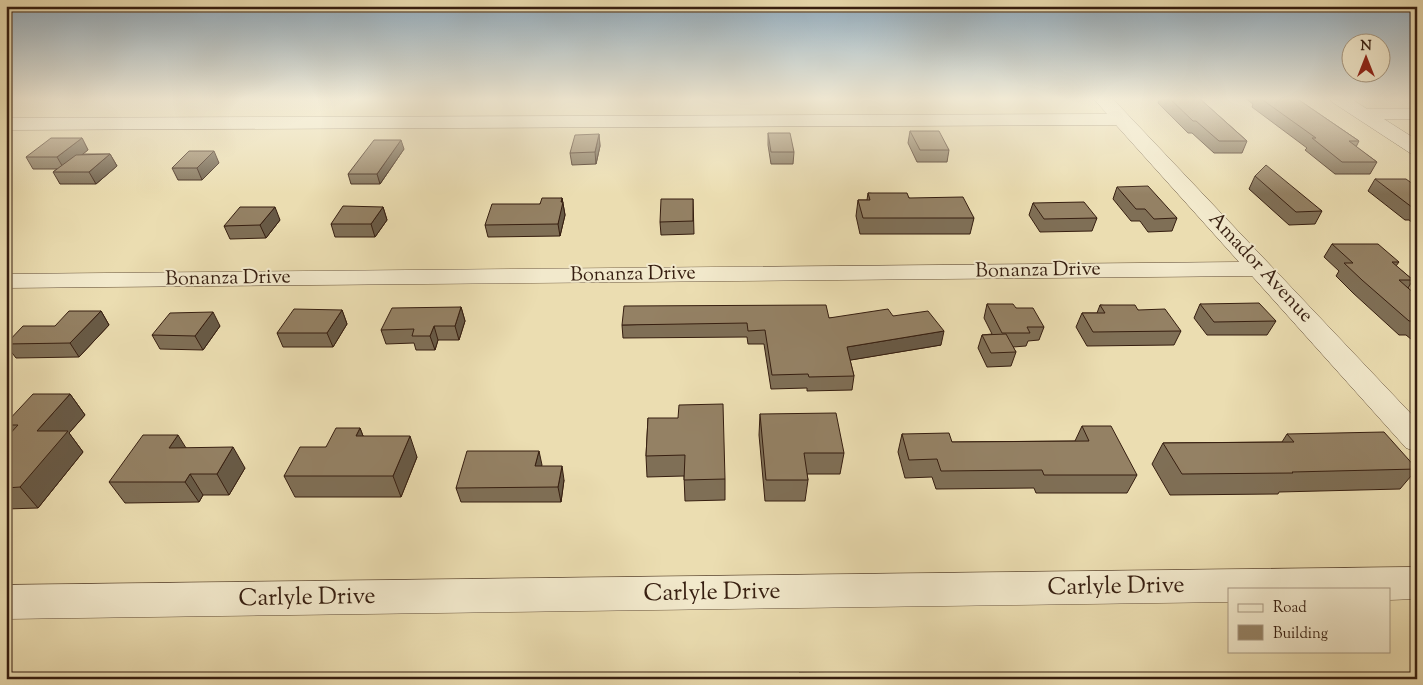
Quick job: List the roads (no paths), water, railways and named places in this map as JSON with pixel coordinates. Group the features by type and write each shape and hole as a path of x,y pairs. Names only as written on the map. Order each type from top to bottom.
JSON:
{"street":[{"name":"Amador Avenue","path":"1132,130 1417,440"},
{"path":"1387,130 1417,149"},
{"name":"Bonanza Drive","path":"6,281 1260,269"},
{"name":"Carlyle Drive","path":"6,602 1417,583"}]}
